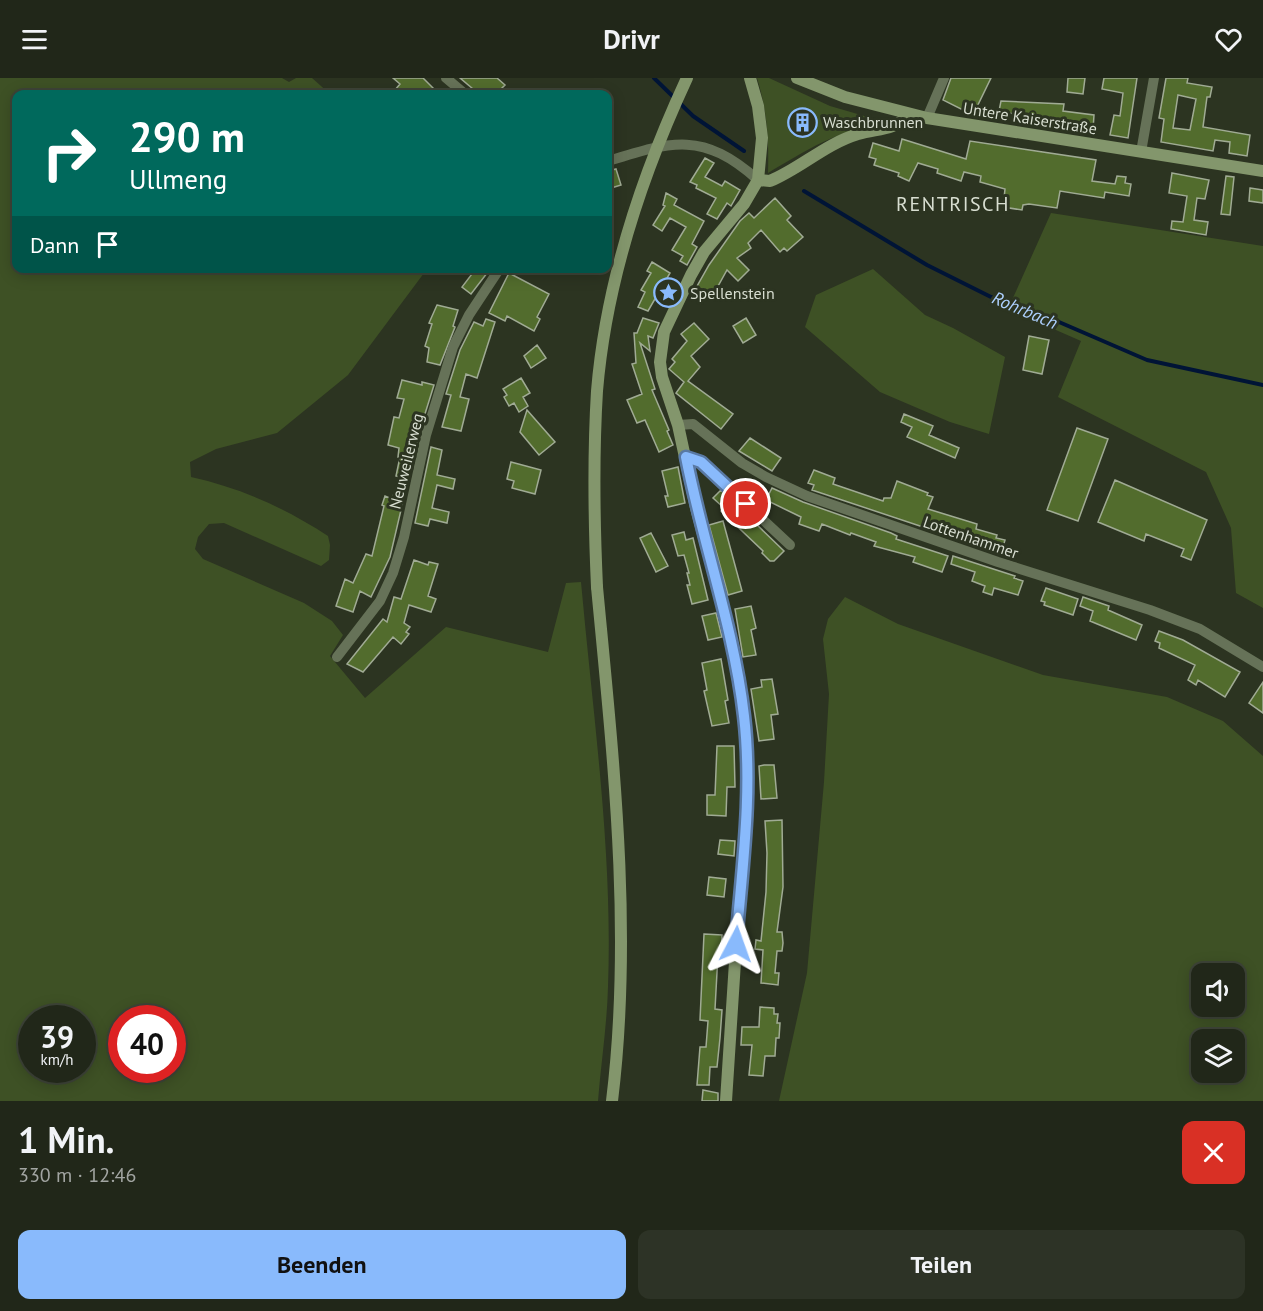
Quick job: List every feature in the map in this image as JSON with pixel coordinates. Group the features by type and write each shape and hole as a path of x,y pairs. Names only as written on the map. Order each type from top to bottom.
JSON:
{"main road":[{"path":"612,1101 620,1010 619,861 597,587 594,453 598,389 605,330 634,209 687,78"},
{"path":"726,1101 739,900 747,824 744,716 730,635 696,508 678,425 662,377 660,354 664,332 704,252 744,204 758,180 762,138 758,106 750,78"},
{"name":"Untere Kaiserstraße","path":"797,78 845,97 910,115 1263,171"},
{"path":"758,180 770,181 836,142 859,134 892,128 910,115"}],"street":[{"path":"446,78 460,90"},
{"path":"927,118 944,78"},
{"path":"1141,152 1154,78"},
{"path":"612,161 654,147 693,143 722,154 745,168 758,180"},
{"name":"Neuweilerweg","path":"337,657 373,611 393,573 401,548 426,435 453,347 469,315 497,273"},
{"name":"Lottenhammer","path":"678,425 693,424 750,468 807,496 998,562 1150,610 1200,629 1263,667"},
{"path":"686,457 701,462 790,545"}],"green space":[{"path":"0,78 282,78 289,82 296,78 312,78 326,90 12,90 12,273 424,273 348,375 277,433 216,449 190,462 191,477 262,500 328,536 329,560 321,566 224,523 209,524 198,537 195,549 203,559 304,603 332,621 343,635 330,656 365,698 446,627 548,652 566,583 581,582 601,784 608,886 609,936 605,1030 598,1101 0,1101"},
{"name":"Waschbrunnen","path":"757,78 769,78 830,106 885,122 883,125 852,131 823,142 768,173 767,125"},
{"path":"1051,213 1263,246 1263,608 1236,593 1231,528 1206,472 1058,397 1081,341 1008,309"},
{"path":"873,269 925,315 1005,357 989,434 950,422 880,392 805,327 816,295"},
{"path":"845,597 898,624 1043,675 1167,697 1223,721 1263,756 1263,1101 779,1101 807,973 824,782 829,694 823,639 828,619"}],"building":[{"path":"393,78 423,78 435,90 395,90 400,84"},
{"path":"460,78 497,78 505,85 502,90 474,90"},
{"path":"951,78 991,78 973,115 943,100"},
{"path":"1068,78 1085,78 1083,94 1067,92"},
{"path":"1104,78 1137,78 1128,138 1110,135 1114,115 1120,116 1123,93 1102,89"},
{"path":"1166,78 1188,78 1187,83 1212,87 1210,97 1207,97 1203,127 1250,135 1247,156 1229,153 1230,142 1215,140 1213,151 1161,142 1164,119 1159,118","holes":["1178,95 1196,99 1190,130 1173,128"]},
{"path":"1001,101 1064,104 1063,111 1094,115 1093,130 1015,119 1015,114 999,111"},
{"path":"902,139 966,159 970,141 1096,160 1092,181 1115,184 1117,176 1126,177 1125,183 1131,184 1129,196 1105,192 1104,198 1060,191 1057,208 1029,204 1023,205 1022,210 1003,207 1005,189 980,182 981,176 964,172 961,181 937,173 938,169 918,163 909,181 898,176 899,173 874,165 876,159 869,157 873,143 899,151"},
{"path":"705,158 714,163 705,177 722,186 725,181 740,190 731,206 727,203 717,219 707,214 716,198 696,188 697,185 690,182"},
{"path":"616,169 621,185 612,188 612,170"},
{"path":"1172,173 1209,180 1205,199 1197,198 1194,220 1208,222 1206,235 1171,229 1172,221 1183,222 1187,196 1169,193"},
{"path":"1226,176 1234,177 1230,215 1221,214"},
{"path":"1250,188 1263,190 1263,203 1249,201"},
{"path":"666,193 677,199 674,205 704,221 692,244 697,247 687,265 680,261 683,256 672,250 686,227 670,218 662,231 653,225 665,206 663,205"},
{"path":"775,198 791,216 787,220 803,237 787,251 784,248 780,252 761,230 748,243 751,248 737,258 749,270 738,281 727,270 712,297 696,288 740,221 749,213 754,218"},
{"path":"652,262 670,273 648,311 638,307 645,292 641,290 651,273 647,271"},
{"path":"487,273 471,294 462,287 472,274"},
{"path":"509,273 549,294 537,317 540,319 534,331 507,316 505,321 489,313"},
{"path":"437,305 458,310 453,326 455,327 440,365 427,362 429,348 425,346 432,324 429,323"},
{"path":"643,318 659,323 653,338 648,336 650,351 640,343 655,389 652,390 673,445 659,452 645,420 637,423 627,400 642,394 632,364 636,363 634,333 637,333"},
{"path":"746,318 756,335 743,343 733,326"},
{"path":"486,319 495,322 477,378 466,374 460,397 469,399 461,431 442,427 451,395 446,394 460,350 474,322 483,326"},
{"path":"694,323 709,339 691,356 700,367 688,381 733,414 721,429 676,393 684,382 669,369 675,362 672,359 687,341 681,334"},
{"path":"1029,336 1049,340 1042,374 1023,370"},
{"path":"537,345 546,358 531,368 524,356"},
{"path":"521,378 530,393 523,397 528,406 519,412 514,403 509,406 503,389"},
{"path":"402,380 422,385 422,382 434,385 419,433 390,557 371,597 360,591 353,612 336,606 345,579 353,583 366,554 372,556 385,496 392,499 400,477 396,476 400,457 398,457 399,448 388,445 394,417 399,418 404,399 397,398"},
{"path":"527,410 555,442 539,455 520,432"},
{"path":"904,414 933,426 929,435 959,448 955,458 907,437 912,427 901,422"},
{"path":"1077,428 1108,439 1078,521 1047,510"},
{"path":"750,438 781,458 772,471 739,451"},
{"path":"431,447 442,450 437,475 455,479 453,489 437,485 432,508 449,512 447,523 430,519 428,526 415,523"},
{"path":"511,462 541,470 535,494 512,488 514,481 507,479"},
{"path":"678,467 685,503 668,507 665,496 668,496 662,471"},
{"path":"814,470 835,478 833,484 883,501 884,498 891,498 897,481 928,493 927,495 933,497 928,509 977,524 976,529 997,535 996,538 1005,540 1001,553 812,490 814,485 808,483"},
{"path":"1115,480 1207,520 1191,560 1181,556 1184,549 1146,534 1144,541 1098,522"},
{"path":"772,488 803,502 891,533 897,536 896,539 948,556 942,572 913,562 915,557 874,546 876,542 851,533 850,535 822,524 819,531 799,524 801,517 766,500"},
{"path":"721,490 784,551 774,561 770,561 762,553 763,551 721,511 724,508 713,498"},
{"path":"723,521 742,591 728,595 709,525"},
{"path":"684,532 686,540 693,538 708,600 692,604 687,585 690,585 687,573 689,573 684,555 678,556 672,535"},
{"path":"651,533 668,566 656,572 640,538"},
{"path":"953,556 1015,576 1014,578 1023,581 1018,595 994,588 992,595 983,592 985,586 972,581 975,572 951,564"},
{"path":"414,560 428,565 429,562 438,564 428,596 436,599 431,612 409,605 404,623 410,627 406,632 409,634 401,644 393,637 363,672 347,664 383,619 387,622 394,597 401,599"},
{"path":"1046,588 1078,599 1073,615 1044,605 1045,602 1041,601"},
{"path":"1083,597 1109,606 1108,610 1142,625 1136,640 1090,621 1093,611 1080,606"},
{"path":"751,606 756,628 751,630 756,655 743,657 735,609"},
{"path":"716,613 722,637 708,640 702,616"},
{"path":"1159,631 1183,640 1240,672 1225,697 1198,680 1196,685 1188,680 1195,665 1159,648 1160,643 1155,641"},
{"path":"721,659 728,700 725,701 729,723 712,726 704,691 707,690 702,663"},
{"path":"772,679 778,714 771,715 774,739 759,741 751,689 762,687 761,680"},
{"path":"1263,682 1263,713 1249,703"},
{"path":"717,746 734,746 735,787 727,787 726,816 707,815 707,795 715,795"},
{"path":"774,765 777,798 761,799 759,766"},
{"path":"782,820 783,887 777,932 782,932 783,943 782,951 777,951 775,973 779,973 778,985 761,983 763,950 755,949 756,940 761,941 766,892 765,821"},
{"path":"720,840 735,841 734,856 718,854"},
{"path":"709,877 726,879 724,897 707,895"},
{"path":"704,934 722,935 721,954 718,954 715,1009 722,1010 717,1067 710,1067 709,1085 697,1085 700,1047 706,1047 708,1021 700,1020"},
{"path":"760,1007 774,1008 774,1014 778,1014 777,1023 780,1023 775,1056 765,1056 763,1076 749,1075 752,1045 741,1045 742,1027 759,1027"},
{"path":"703,1090 718,1093 718,1101 702,1101"}],"waterway":[{"name":"Rohrbach","path":"654,78 693,116 744,151"},
{"name":"Rohrbach","path":"804,191 927,265 991,297 1059,322 1147,360 1263,385"}],"place":[{"name":"Waschbrunnen","path":"802,122"},
{"name":"Spellenstein","path":"669,293"}],"district":[{"name":"RENTRISCH","path":"953,204"}],"route":[{"path":"736,944 747,824 748,783 744,716 730,635 696,508 686,457 701,462 746,504"}]}
